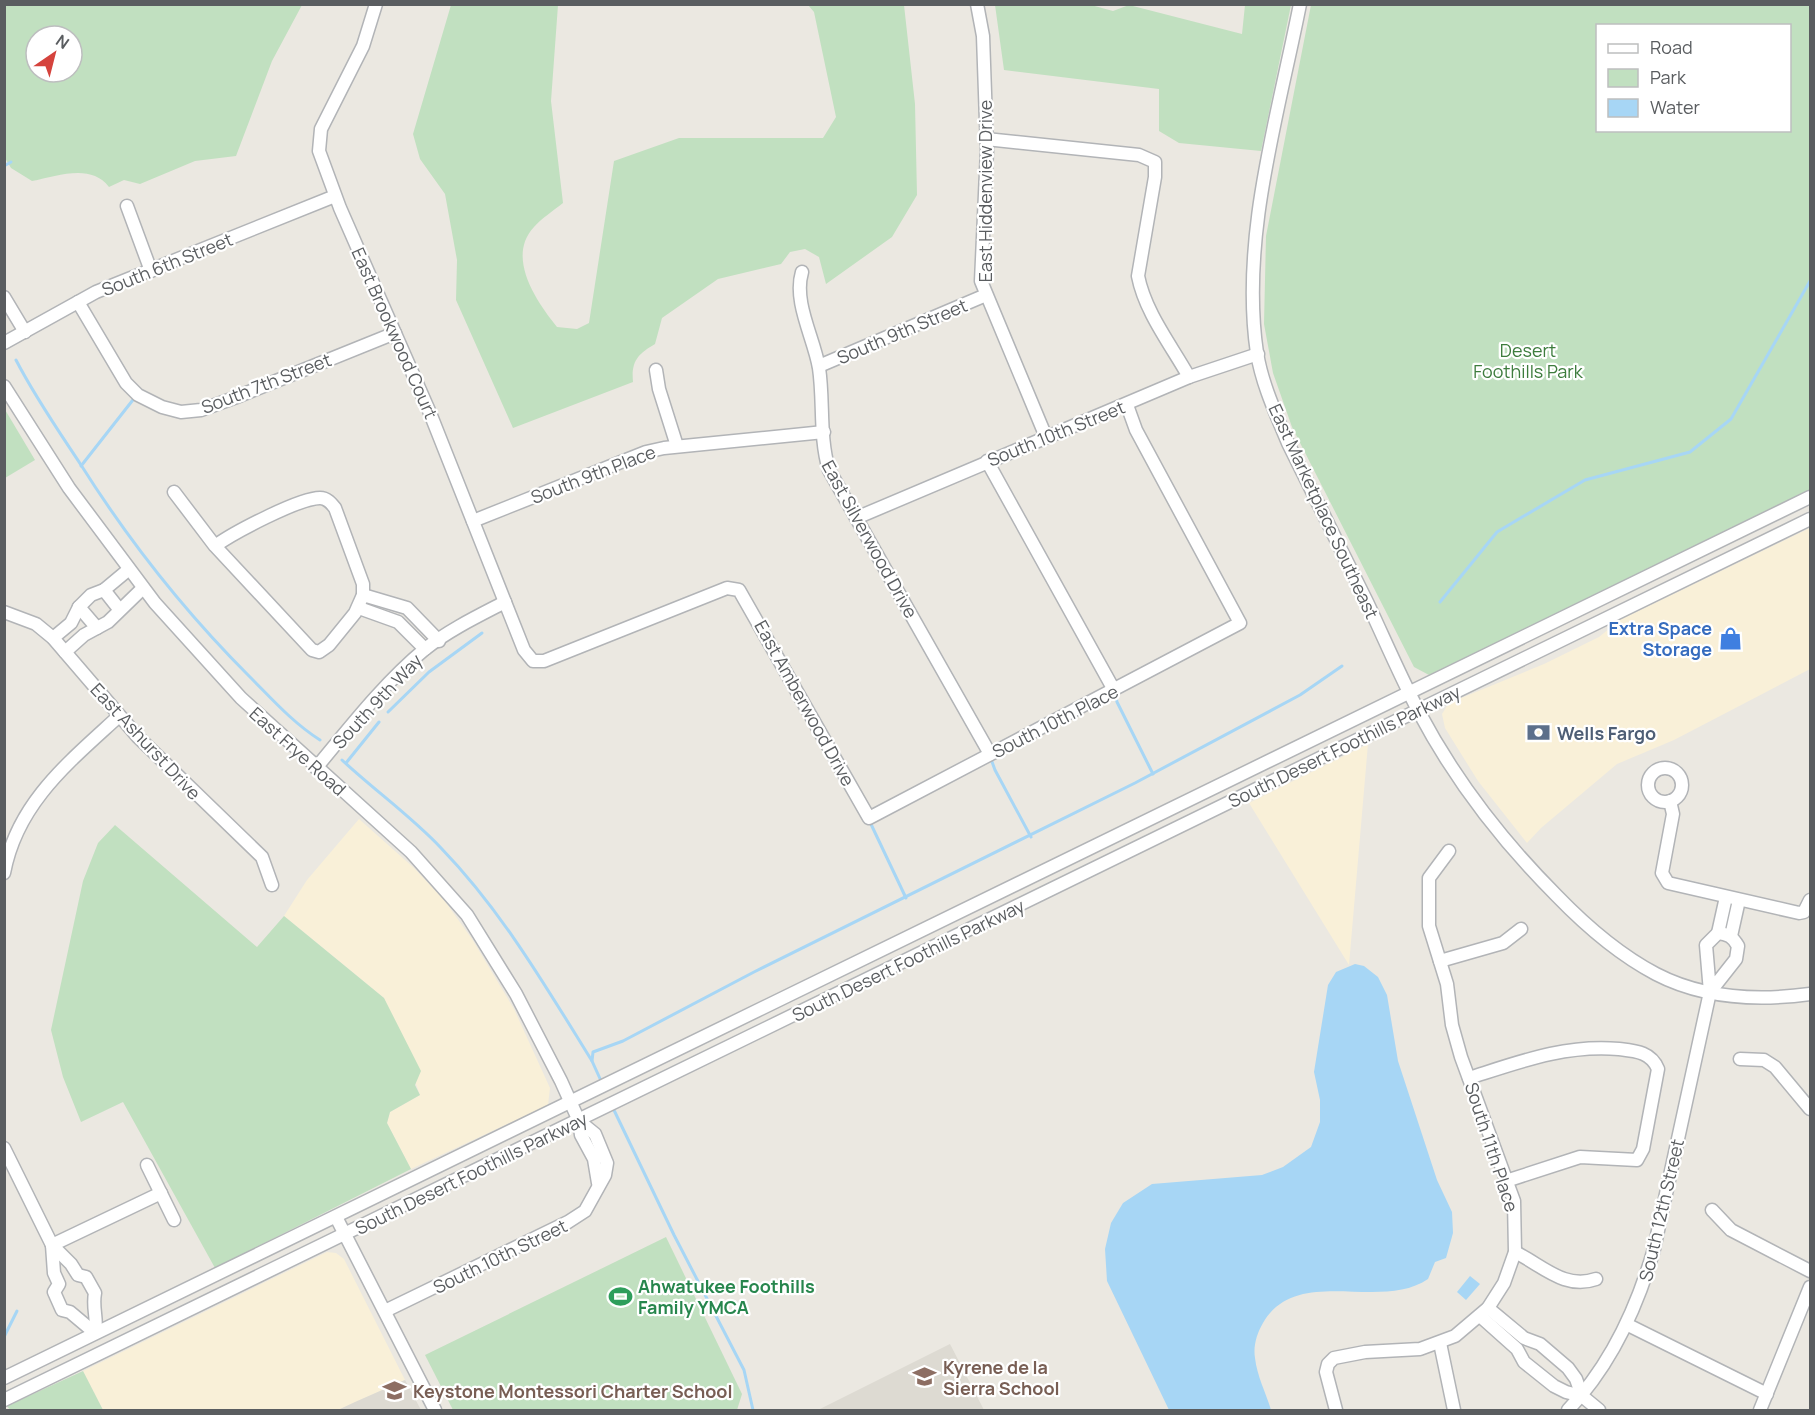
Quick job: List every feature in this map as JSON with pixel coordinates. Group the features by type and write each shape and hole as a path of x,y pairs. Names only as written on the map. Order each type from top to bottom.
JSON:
{"street":[{"name":"East Brookwood Court","path":"376,4 363,46 321,129 318,141 319,151 335,196 473,521 524,650 533,661 544,661 727,588 739,590"},
{"name":"East Hiddenview Drive","path":"977,4 983,36 986,139 981,274 986,295 1046,437"},
{"name":"East Marketplace Southeast","path":"1300,4 1254,240 1252,291 1258,354 1273,405 1288,444 1419,711 1460,780 1481,810 1539,878 1602,940 1658,975 1710,992"},
{"path":"986,139 1139,155 1155,162 1155,177 1138,276 1140,288 1151,311 1189,377"},
{"name":"South 6th Street","path":"4,343 78,302 335,196"},
{"path":"127,206 152,271"},
{"name":"East Silverwood Drive","path":"802,272 799,281 800,296 819,366 824,454 829,470 990,754"},
{"name":"South 9th Street","path":"819,366 986,295"},
{"path":"4,297 25,332"},
{"name":"South 7th Street","path":"78,302 116,369 138,395 162,407 181,412 201,410 394,333"},
{"name":"South 10th Street","path":"856,518 1189,377 1258,354"},
{"path":"656,370 659,389 677,446"},
{"name":"East Frye Road","path":"4,386 49,459 143,588 241,699 411,852 467,915 516,994 571,1102 579,1120 581,1136 599,1156 598,1183"},
{"name":"South 10th Place","path":"869,818 1240,622 1136,430 1126,405"},
{"name":"South 9th Place","path":"473,521 622,460 677,446 824,432"},
{"path":"987,462 1114,690"},
{"path":"174,492 215,546 312,650 319,652 329,645 359,608 363,595 363,584 335,508 327,500 319,498 275,513 230,535 215,546"},
{"name":"South Desert Foothills Parkway","path":"4,1378 1810,497"},
{"name":"South Desert Foothills Parkway","path":"4,1400 1810,519"},
{"path":"53,638 71,623 79,607 91,595 104,590 128,570"},
{"path":"65,652 84,635 108,622 143,588"},
{"path":"104,590 119,609"},
{"name":"East Amberwood Drive","path":"739,590 869,818"},
{"path":"363,595 407,608 439,641"},
{"name":"South 9th Way","path":"316,768 370,704 425,649 505,602"},
{"path":"79,607 98,628"},
{"path":"359,608 398,622 425,649"},
{"name":"East Ashurst Drive","path":"4,612 36,624 53,638 119,716 174,774 262,857 272,885"},
{"path":"4,873 15,838 38,795 57,772 119,716"},
{"path":"1670,801 1673,814 1662,865 1664,879 1676,885 1726,897 1804,912 1810,900"},
{"name":"South 11th Place","path":"1335,1410 1326,1372 1328,1364 1342,1356 1420,1349 1455,1336 1484,1312 1504,1283 1515,1252 1514,1201 1452,1025 1447,984 1429,926 1429,878 1449,851"},
{"name":"South 12th Street","path":"1568,1410 1582,1396 1628,1325 1644,1286 1710,992 1705,952 1709,940 1718,933 1726,897"},
{"name":"South 12th Street","path":"1710,992 1736,959 1738,946 1731,936 1739,900"},
{"path":"1440,961 1503,943 1521,929"},
{"path":"1718,933 1731,936"},
{"path":"866,958 876,975"},
{"path":"1710,992 1759,1000 1810,994"},
{"path":"1469,1078 1545,1053 1577,1048 1633,1051 1654,1059 1658,1069 1643,1149 1637,1160 1580,1157 1506,1181"},
{"path":"1740,1059 1764,1060 1775,1067 1810,1109"},
{"path":"4,1148 52,1245 71,1264 78,1275"},
{"path":"147,1165 174,1220"},
{"name":"South 10th Street","path":"385,1311 579,1216 585,1211 598,1183"},
{"path":"52,1245 161,1193"},
{"path":"1712,1210 1731,1230 1810,1271"},
{"path":"336,1217 435,1410"},
{"path":"52,1245 54,1273 59,1284"},
{"path":"1515,1252 1562,1279 1581,1284 1596,1279"},
{"path":"78,1275 86,1276 95,1293 92,1306 97,1319 95,1334 70,1312 63,1310 54,1292 59,1284 78,1275"},
{"path":"1760,1410 1810,1287"},
{"path":"70,1312 93,1301"},
{"path":"1484,1312 1524,1338 1540,1344 1576,1379 1582,1396"},
{"path":"1484,1312 1517,1349 1524,1362 1566,1392 1582,1396 1599,1410"},
{"path":"1628,1325 1767,1394"},
{"path":"1440,1343 1455,1410"},
{"path":"1538,1373 1552,1355"}],"shaded area":[{"path":"1810,528 1810,669 1674,740 1617,764 1541,828 1527,843 1478,781 1445,728 1442,714 1449,703 1544,664 1599,637 1620,620"},
{"path":"1368,744 1349,965 1249,803"},
{"path":"359,819 414,868 444,900 472,939 514,1009 550,1088 548,1105 411,1169 387,1123 390,1112 420,1095 384,998 284,916 307,880"},
{"path":"327,1252 336,1253 344,1259 405,1380 338,1410 103,1410 83,1371"},
{"name":"Kyrene de la Sierra School","path":"950,1344 984,1410 818,1410"},
{"name":"Keystone Montessori Charter School","path":"405,1380 421,1410 338,1410 355,1402"}],"green space":[{"path":"5,4 302,5 272,61 236,156 195,161 140,184 124,180 109,187 102,180 84,173 63,174 32,181 11,168 5,158"},
{"path":"451,5 558,5 551,101 563,203 534,227 526,239 523,252 523,265 533,292 557,327 577,329 589,323 614,161 679,138 823,138 836,117 814,12 808,5 904,5 915,104 917,195 892,237 826,284 819,257 805,249 790,252 781,264 718,279 662,318 655,344 644,351 635,363 633,382 513,428 456,300 457,260 445,194 420,159 413,134"},
{"path":"995,5 1091,5 1113,11 1129,5 1242,34 1245,5 1291,5 1261,151 1179,143 1159,131 1159,89 1004,70"},
{"name":"Desert Foothills Park","path":"1311,5 1810,5 1810,490 1429,675 1414,667 1292,427 1273,373 1264,324 1266,236"},
{"path":"4,408 35,460 5,478 4,477"},
{"path":"115,825 257,947 284,916 384,998 421,1071 415,1085 420,1095 390,1112 387,1123 411,1169 215,1268 123,1102 81,1122 63,1077 51,1030 83,881 98,843"},
{"name":"Ahwatukee Foothills Family YMCA","path":"666,1237 742,1394 737,1410 453,1410 425,1355"},
{"path":"83,1371 103,1410 10,1410 7,1406"}],"water":[{"path":"1355,964 1364,966 1378,977 1387,995 1398,1061 1437,1180 1452,1212 1453,1233 1446,1258 1435,1262 1428,1279 1409,1288 1387,1292 1317,1292 1296,1296 1278,1306 1263,1323 1255,1349 1258,1371 1271,1410 1169,1410 1107,1281 1105,1249 1111,1223 1123,1203 1152,1184 1262,1175 1283,1167 1311,1147 1320,1122 1320,1100 1314,1072 1328,985 1336,972"},
{"path":"1470,1276 1480,1284 1466,1300 1457,1292"}],"waterway":[{"path":"4,166 11,162"},
{"path":"1440,602 1497,532 1585,480 1690,452 1731,419 1810,281"},
{"path":"16,360 99,493 159,575 225,652 291,718 320,740"},
{"path":"81,466 136,396"},
{"path":"388,712 429,672 482,633"},
{"path":"602,1083 592,1061 593,1052 623,1041 754,972 1135,783 1300,695 1342,666"},
{"path":"1115,692 1117,702 1153,774"},
{"path":"346,763 379,722"},
{"path":"991,759 1031,837"},
{"path":"342,760 441,848 484,897 522,950 592,1061"},
{"path":"869,820 906,898"},
{"path":"612,1106 674,1235 744,1370 753,1410"},
{"path":"4,1337 17,1311"}],"place":[{"name":"Extra Space Storage","path":"1730,638"},
{"name":"Wells Fargo","path":"1539,733"},
{"name":"Ahwatukee Foothills Family YMCA","path":"620,1296"},
{"name":"Kyrene de la Sierra School","path":"925,1377"},
{"name":"Keystone Montessori Charter School","path":"395,1391"}]}
